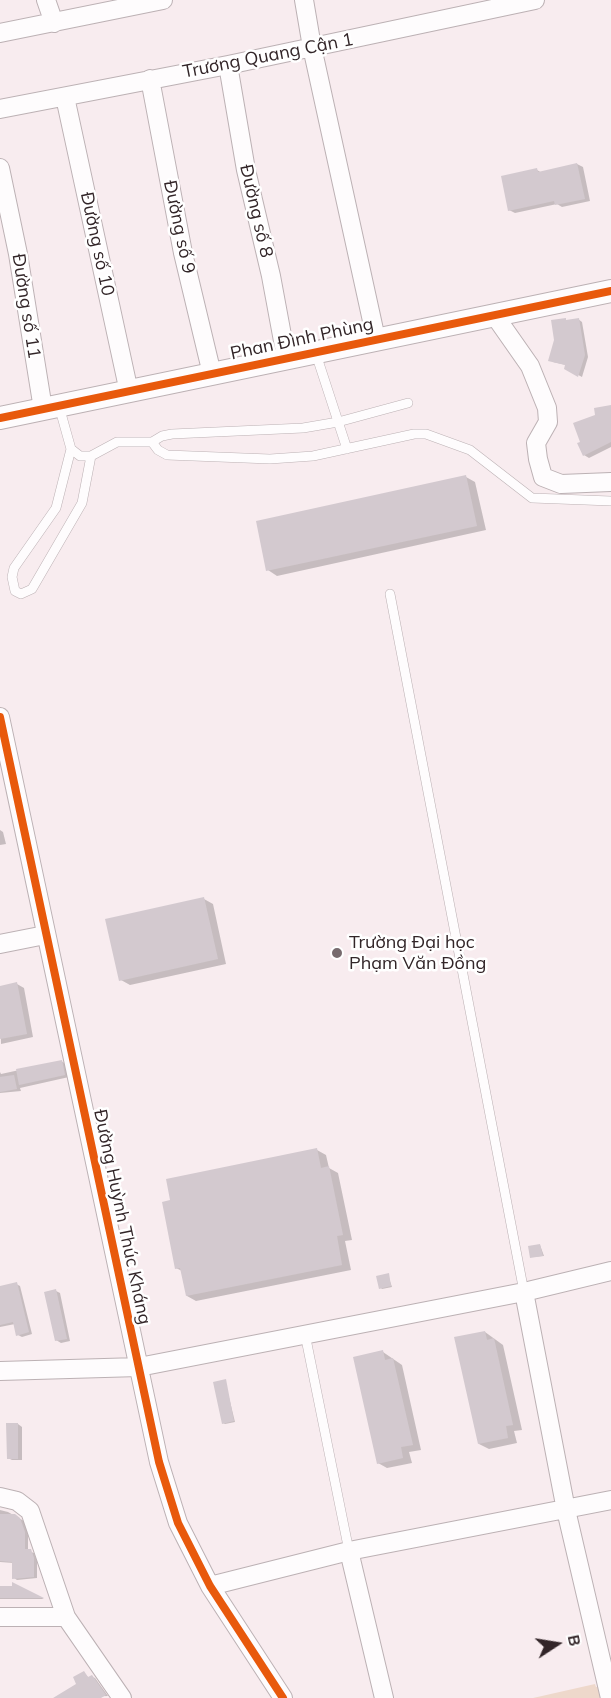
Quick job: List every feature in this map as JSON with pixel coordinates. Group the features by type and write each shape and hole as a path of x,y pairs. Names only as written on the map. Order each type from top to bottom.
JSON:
{"street":[{"path":"46,0 54,23"},
{"path":"0,33 54,23 133,3 163,0"},
{"path":"303,0 376,339"},
{"name":"Trương Quang Cận 1","path":"0,109 228,65 535,0"},
{"name":"Đường số 8","path":"228,65 246,170 271,276 286,357"},
{"name":"Đường số 9","path":"150,79 183,253 212,374"},
{"name":"Đường số 10","path":"65,97 129,392"},
{"name":"Đường số 11","path":"0,168 51,407"},
{"name":"Phan Đình Phùng","path":"0,418 611,291"},
{"path":"495,316 530,366 547,408 548,422 537,443 543,477 561,484 611,483"},
{"name":"Đường Huỳnh Thúc Kháng","path":"0,717 159,1462 178,1523 210,1586 283,1698"},
{"path":"0,944 45,935"},
{"path":"0,1371 139,1367 524,1292 611,1272"},
{"path":"524,1292 566,1510 610,1698"},
{"path":"0,1497 17,1501 30,1511 66,1617 122,1698"},
{"path":"210,1586 349,1551 611,1500"},
{"path":"349,1551 384,1698"},
{"path":"0,1617 66,1617"}],"lane":[{"path":"315,351 347,449"},
{"path":"51,407 71,449 80,456 91,456 117,442 152,442 162,436 172,434 274,431 338,422 408,403"},
{"path":"152,442 158,450 167,455 238,459 313,456 414,434 426,434 470,450 532,498 611,501"},
{"path":"71,449 56,508 14,568 12,577 15,591 21,594 32,589 81,503 91,456"},
{"path":"390,594 524,1292"},
{"path":"305,1334 349,1551"}],"shaded area":[{"path":"611,1683 611,1698 533,1698 595,1684 596,1687"}],"building":[{"path":"577,163 585,199 555,205 554,201 508,211 501,176 537,168 538,172"},
{"path":"566,318 566,320 579,318 585,355 578,377 564,369 565,365 548,361 554,340 551,320"},
{"path":"611,405 611,442 583,456 577,443 580,442 573,423 595,415 594,408"},
{"path":"466,475 477,526 266,571 256,521"},
{"path":"204,897 218,959 119,981 105,919"},
{"path":"17,982 27,1034 0,1039 0,986"},
{"path":"62,1060 65,1075 19,1085 16,1069"},
{"path":"14,1075 17,1089 0,1092 0,1077"},
{"path":"317,1148 321,1168 329,1166 343,1235 337,1236 342,1265 186,1296 180,1268 175,1269 162,1202 170,1200 166,1179"},
{"path":"540,1244 543,1256 530,1258 528,1246"},
{"path":"389,1273 391,1286 379,1289 376,1276"},
{"path":"17,1282 29,1332 16,1336 13,1322 0,1325 0,1286"},
{"path":"56,1289 67,1339 55,1341 44,1292"},
{"path":"485,1331 487,1340 494,1338 513,1425 506,1426 508,1438 478,1444 454,1337"},
{"path":"383,1350 385,1360 393,1358 413,1445 401,1447 403,1458 377,1464 353,1357"},
{"path":"226,1379 234,1421 222,1424 213,1382"},
{"path":"6,1423 18,1423 18,1459 7,1459"},
{"path":"0,1514 15,1514 20,1518 25,1532 25,1549 31,1549 34,1558 34,1577 12,1579 12,1562 0,1561"},
{"path":"12,1582 44,1598 0,1598 0,1586 12,1586"},
{"path":"84,1671 88,1677 92,1675 106,1695 101,1698 53,1698 76,1684 73,1677"}],"cycle path":[{"path":"0,418 611,291"},
{"path":"0,717 159,1462 178,1523 210,1586 283,1698"}],"place":[{"name":"Trường Đại học Phạm Văn Đồng","path":"337,953"}]}
